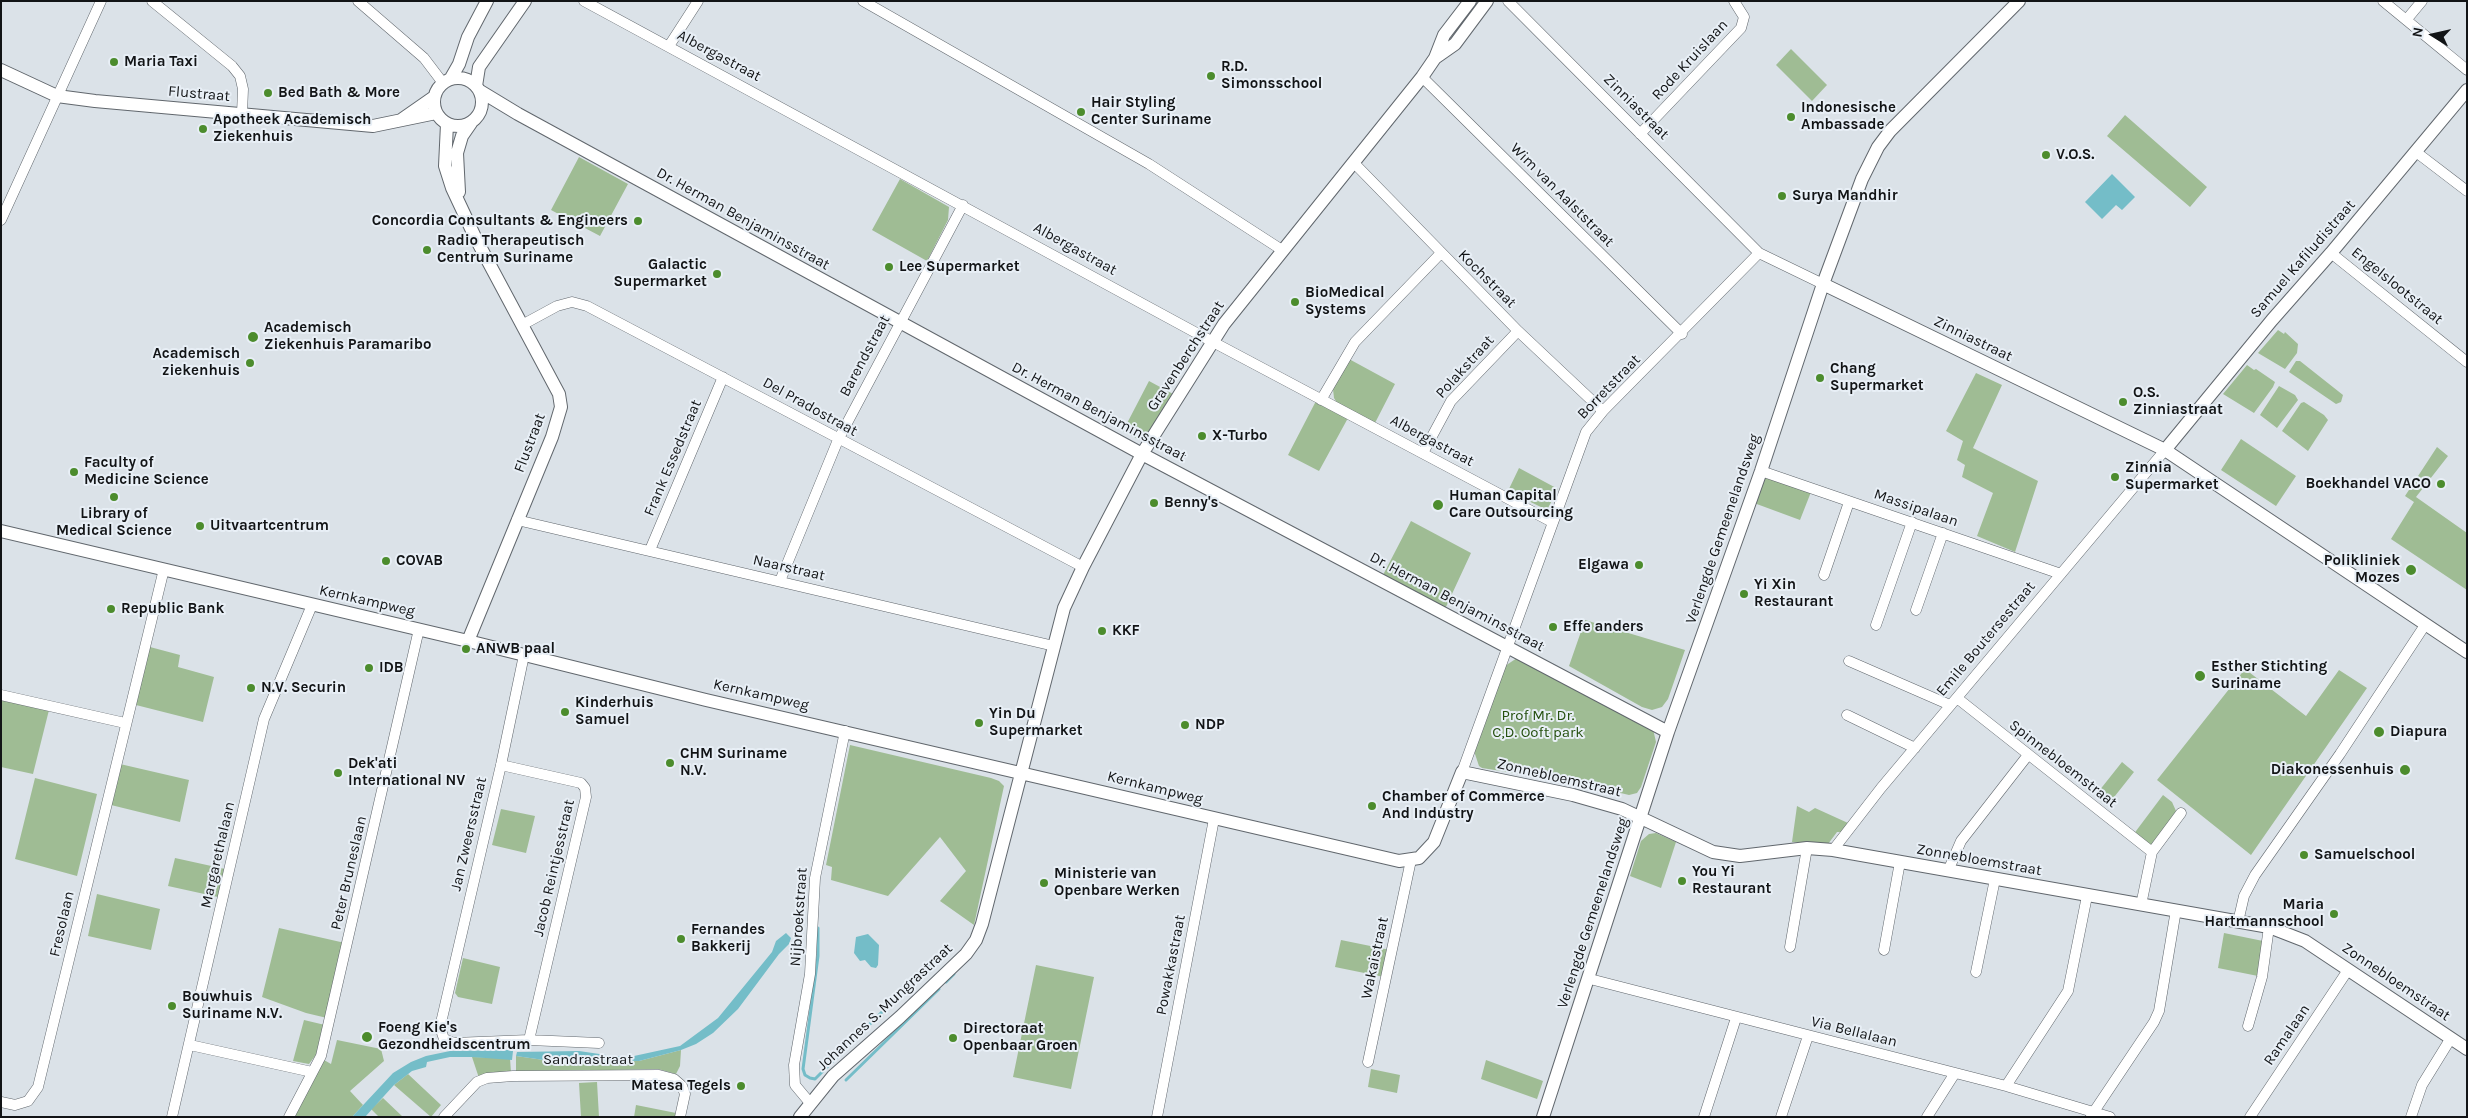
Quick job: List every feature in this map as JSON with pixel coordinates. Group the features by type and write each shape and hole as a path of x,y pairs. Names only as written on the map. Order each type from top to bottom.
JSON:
{"street":[{"path":"1,220 100,1"},
{"path":"152,1 232,66 240,76 243,89 242,114"},
{"path":"358,1 447,80"},
{"path":"486,1 468,37 459,64 434,97 436,114 447,124 456,126 475,118 482,103 478,88 479,67 525,1"},
{"name":"Albergastraat","path":"584,1 1213,342 1552,522"},
{"path":"669,46 698,1"},
{"path":"863,1 1149,164 1282,250"},
{"name":"Gravenberchstraat","path":"1020,771 1064,608 1083,567 1142,454 1224,324 1422,76 1435,58 1444,35 1470,1"},
{"name":"Gravenberchstraat","path":"1435,58 1455,44 1488,1"},
{"name":"Zinniastraat","path":"1508,1 1759,253 2165,450 2467,652"},
{"name":"Rode Kruislaan","path":"1640,134 1741,28 1744,17 1734,1"},
{"name":"Verlengde Gemeenelandsweg","path":"1543,1117 1590,979 1668,732 1761,471 1823,284 1862,179 1878,147 1907,113 2018,1"},
{"path":"2384,1 2467,70"},
{"path":"2407,19 2422,1"},
{"name":"Flustraat","path":"1,70 57,96 373,126 436,114"},
{"name":"Wim van Aalststraat","path":"1422,76 1682,334"},
{"path":"447,80 463,78 478,88"},
{"name":"Dr. Herman Benjaminsstraat","path":"478,88 518,114 1142,454 1668,732"},
{"name":"Samuel Kafiludistraat","path":"2165,450 2272,320 2467,90"},
{"name":"Flustraat","path":"399,122 434,97"},
{"name":"Dr. Herman Benjaminsstraat","path":"475,118 497,110 518,114"},
{"name":"Flustraat","path":"462,209 457,176 457,153 462,136 475,118"},
{"name":"Flustraat","path":"447,124 445,166 452,188 559,394 561,407 552,437 468,641"},
{"path":"2416,152 2467,191"},
{"name":"Kochstraat","path":"1354,163 1518,331 1603,411"},
{"name":"Barendstraat","path":"780,581 838,440 963,205"},
{"name":"Engelslootstraat","path":"2331,252 2467,362"},
{"path":"1321,400 1355,342 1441,253"},
{"name":"Borretstraat","path":"1462,772 1586,432 1603,411 1682,334 1759,253"},
{"name":"Del Pradostraat","path":"522,325 557,306 572,302 587,306 724,377 838,440 1083,567"},
{"name":"Polakstraat","path":"1423,453 1451,401 1518,331"},
{"name":"Frank Essedstraat","path":"650,550 724,377"},
{"name":"Emile Boutersestraat","path":"1834,850 1953,702 2165,450"},
{"name":"Massipalaan","path":"1761,471 2061,574"},
{"path":"1824,575 1849,502"},
{"name":"Naarstraat","path":"517,520 1054,646"},
{"path":"1876,625 1912,522"},
{"name":"Kernkampweg","path":"1,531 1020,771 1214,819 1399,860 1411,860"},
{"path":"1916,610 1943,532"},
{"name":"Fresolaan","path":"1,1102 15,1105 28,1101 38,1087 164,569"},
{"name":"Margarethalaan","path":"172,1117 264,719 312,605"},
{"path":"2238,922 2244,896 2255,875 2340,754 2425,625"},
{"name":"Peter Bruneslaan","path":"289,1117 321,1056 419,629"},
{"name":"Jan Zweersstraat","path":"524,655 501,765 440,1019 442,1033 449,1042 529,1040"},
{"name":"Spinnebloemstraat","path":"1849,661 1953,702 2028,755 2152,852"},
{"path":"1,695 125,723"},
{"path":"1847,715 1915,748"},
{"name":"Nijbroekstraat","path":"810,1103 796,1085 794,1065 810,974 815,878 845,730"},
{"path":"1948,871 1961,840 2028,755"},
{"name":"Jacob Reintjesstraat","path":"501,765 581,783 586,797 529,1040"},
{"name":"Johannes S. Mungrastraat","path":"800,1117 833,1076 966,954 976,940 982,924 1020,771"},
{"path":"1411,860 1419,858 1434,842 1462,772"},
{"name":"Zonnebloemstraat","path":"1462,772 1573,795 1622,809 1713,852 1740,856 1807,848 1834,850 2269,927 2304,940 2467,1049"},
{"path":"2141,905 2152,852 2182,813"},
{"name":"Powakkastraat","path":"1157,1117 1214,819"},
{"path":"1790,946 1807,848"},
{"name":"Wakaistraat","path":"1368,1062 1411,860"},
{"path":"1884,950 1900,862"},
{"path":"1976,972 1995,879"},
{"path":"2006,1086 2068,992 2088,896"},
{"path":"2092,1114 2154,1022 2159,1011 2176,910"},
{"path":"2248,1026 2262,977 2269,927"},
{"name":"Ramalaan","path":"2250,1117 2348,970"},
{"name":"Via Bellalaan","path":"1590,979 2006,1086 2092,1114 2110,1117"},
{"path":"1704,1117 1736,1018"},
{"path":"1781,1117 1808,1036"},
{"path":"2412,1117 2422,1085 2450,1038"},
{"path":"529,1040 599,1043"},
{"path":"190,1044 312,1072"},
{"path":"1927,1117 1955,1073"},
{"name":"Sandrastraat","path":"447,1116 477,1082 488,1078 513,1076 659,1075 674,1078 682,1086 685,1094 680,1117"}],"green space":[{"path":"1791,49 1827,85 1812,101 1776,65"},
{"path":"2125,115 2207,187 2190,207 2107,136"},
{"path":"579,157 628,184 600,236 551,210"},
{"path":"900,179 949,207 948,220 927,261 872,230"},
{"path":"2278,330 2284,334 2285,332 2298,344 2297,353 2285,369 2258,353"},
{"path":"1349,359 1395,384 1375,423 1337,403 1334,398 1333,389"},
{"path":"2296,361 2300,361 2343,395 2341,402 2336,404 2289,372"},
{"path":"2247,365 2275,382 2254,413 2223,394"},
{"path":"1976,373 2002,385 1973,448 2038,481 2015,552 1977,536 1993,493 1962,477 1965,465 1957,460 1963,441 1946,431"},
{"path":"1149,381 1173,394 1147,437 1139,440 1123,431"},
{"path":"2279,386 2295,395 2298,400 2277,428 2260,415"},
{"path":"1316,401 1348,418 1319,471 1288,455"},
{"path":"2304,402 2324,415 2328,420 2308,451 2282,431 2301,403"},
{"path":"2241,439 2296,476 2276,506 2221,470"},
{"path":"2437,447 2448,456 2416,497 2467,533 2467,590 2391,539 2414,502 2405,496"},
{"path":"1519,468 1558,489 1547,510 1508,491"},
{"path":"1765,475 1811,492 1800,520 1754,503"},
{"path":"1411,521 1471,553 1445,609 1383,575"},
{"path":"1585,620 1685,650 1668,699 1662,707 1652,710 1642,707 1569,666"},
{"path":"150,647 180,655 178,667 214,677 203,722 136,705"},
{"name":"Prof Mr. Dr. C,D. Ooft park","path":"1517,658 1653,729 1656,742 1641,787 1637,793 1629,795 1583,784 1479,766 1474,751 1505,666"},
{"path":"2245,669 2306,716 2339,670 2367,688 2251,855 2157,780"},
{"path":"1,698 49,710 33,774 1,767"},
{"path":"850,745 991,778 999,781 1004,786 974,925 940,901 966,871 940,837 888,896 831,880 832,867 826,865"},
{"path":"2122,762 2134,772 2107,806 2095,796"},
{"path":"120,764 189,780 180,822 111,805"},
{"path":"35,778 97,794 77,876 15,859"},
{"path":"2163,795 2172,802 2176,811 2153,846 2133,835"},
{"path":"1797,806 1809,812 1815,808 1848,823 1841,832 1837,832 1828,844 1792,842"},
{"path":"501,809 535,816 526,853 492,845"},
{"path":"1656,833 1676,842 1661,888 1630,876 1641,841 1649,834"},
{"path":"175,858 225,869 218,897 168,886"},
{"path":"97,894 160,909 151,950 88,936"},
{"path":"279,928 345,943 327,1018 306,1013 262,997"},
{"path":"2224,933 2263,941 2258,976 2218,968"},
{"path":"1341,940 1390,950 1384,977 1335,967"},
{"path":"463,958 500,967 492,1004 458,997 455,993"},
{"path":"1036,965 1094,977 1071,1089 1013,1077"},
{"path":"304,1020 325,1025 318,1052 309,1064 293,1061"},
{"path":"337,1040 381,1049 384,1061 350,1091 363,1105 352,1117 294,1117 324,1060 331,1064"},
{"path":"681,1050 680,1066 676,1074 658,1069 516,1072 516,1056 544,1060 639,1061"},
{"path":"472,1057 510,1058 511,1073 479,1078"},
{"path":"1486,1060 1543,1081 1537,1099 1481,1079"},
{"path":"1371,1069 1400,1075 1397,1093 1368,1087"},
{"path":"408,1074 441,1105 431,1117 394,1085"},
{"path":"597,1082 599,1117 581,1117 579,1083"},
{"path":"383,1098 403,1117 379,1117 371,1109"},
{"path":"636,1105 676,1113 675,1117 634,1117"}],"water":[{"path":"2112,174 2135,197 2122,210 2116,205 2102,219 2085,202"},
{"path":"786,933 791,938 789,944 779,954 738,1009 713,1033 696,1044 639,1061 544,1060 516,1056 517,1052 579,1051 613,1056 634,1056 680,1046 718,1018 772,952 776,941"},
{"path":"868,934 879,945 878,965 876,968 871,967 865,960 860,961 854,953 856,937"},
{"path":"450,1051 513,1051 512,1060 450,1057 427,1062 426,1067 412,1071 394,1085 365,1117 352,1117 393,1073 411,1062 426,1056"}],"waterway":[{"path":"818,928 818,956 803,1069 805,1075 815,1079 947,947"},
{"path":"946,982 954,974"},
{"path":"846,1080 939,989"}],"place":[{"name":"Maria Taxi","path":"114,62"},
{"name":"R.D. Simonsschool","path":"1211,76"},
{"name":"Bed Bath & More","path":"268,93"},
{"name":"Hair Styling Center Suriname","path":"1081,112"},
{"name":"Indonesische Ambassade","path":"1791,117"},
{"name":"Apotheek Academisch Ziekenhuis","path":"203,129"},
{"name":"V.O.S.","path":"2046,155"},
{"name":"Surya Mandhir","path":"1782,196"},
{"name":"Concordia Consultants & Engineers","path":"638,221"},
{"name":"Radio Therapeutisch Centrum Suriname","path":"427,250"},
{"name":"Lee Supermarket","path":"889,267"},
{"name":"Galactic Supermarket","path":"717,274"},
{"name":"BioMedical Systems","path":"1295,302"},
{"name":"Academisch Ziekenhuis Paramaribo","path":"253,337"},
{"name":"Academisch ziekenhuis","path":"250,363"},
{"name":"Chang Supermarket","path":"1820,378"},
{"name":"O.S. Zinniastraat","path":"2123,402"},
{"name":"X-Turbo","path":"1202,436"},
{"name":"Faculty of Medicine Science","path":"74,472"},
{"name":"Zinnia Supermarket","path":"2115,477"},
{"name":"Boekhandel VACO","path":"2441,484"},
{"name":"Library of Medical Science","path":"114,497"},
{"name":"Benny's","path":"1154,503"},
{"name":"Human Capital Care Outsourcing","path":"1438,505"},
{"name":"Uitvaartcentrum","path":"200,526"},
{"name":"COVAB","path":"386,561"},
{"name":"Elgawa","path":"1639,565"},
{"name":"Polikliniek Mozes","path":"2411,570"},
{"name":"Yi Xin Restaurant","path":"1744,594"},
{"name":"Republic Bank","path":"111,609"},
{"name":"Effe anders","path":"1553,627"},
{"name":"KKF","path":"1102,631"},
{"name":"ANWB paal","path":"466,649"},
{"name":"IDB","path":"369,668"},
{"name":"Esther Stichting Suriname","path":"2200,676"},
{"name":"N.V. Securin","path":"251,688"},
{"name":"Kinderhuis Samuel","path":"565,712"},
{"name":"Yin Du Supermarket","path":"979,723"},
{"name":"NDP","path":"1185,725"},
{"name":"Diapura","path":"2379,732"},
{"name":"CHM Suriname N.V.","path":"670,763"},
{"name":"Diakonessenhuis","path":"2405,770"},
{"name":"Dek'ati International NV","path":"338,773"},
{"name":"Chamber of Commerce And Industry","path":"1372,806"},
{"name":"Samuelschool","path":"2304,855"},
{"name":"You Yi Restaurant","path":"1682,881"},
{"name":"Ministerie van Openbare Werken","path":"1044,883"},
{"name":"Maria Hartmannschool","path":"2334,914"},
{"name":"Fernandes Bakkerij","path":"681,939"},
{"name":"Bouwhuis Suriname N.V.","path":"172,1006"},
{"name":"Foeng Kie's Gezondheidscentrum","path":"367,1037"},
{"name":"Directoraat Openbaar Groen","path":"953,1038"},
{"name":"Matesa Tegels","path":"741,1086"}]}
